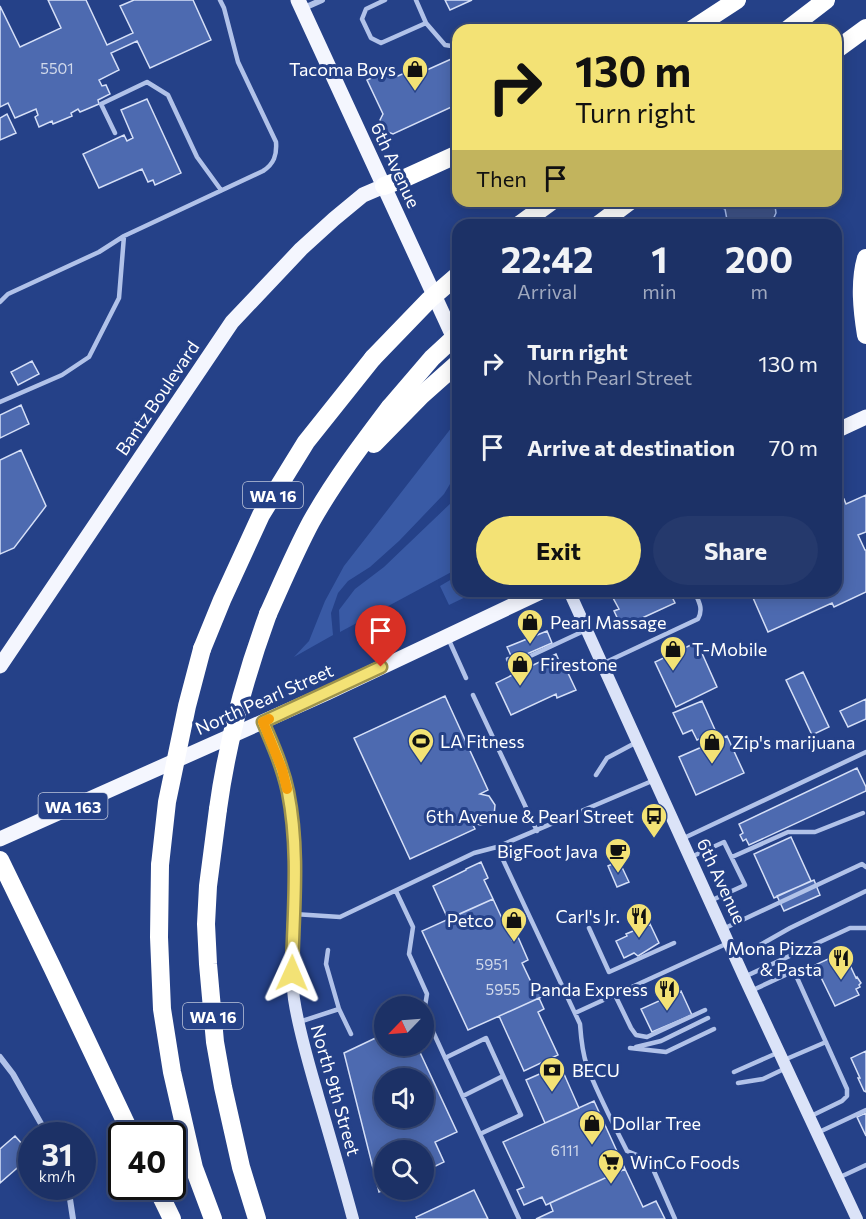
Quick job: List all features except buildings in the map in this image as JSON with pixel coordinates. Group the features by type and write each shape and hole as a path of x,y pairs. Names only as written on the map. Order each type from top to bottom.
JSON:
{"highway":[{"path":"700,24 737,0"},
{"path":"795,24 826,0"},
{"path":"842,46 866,28"},
{"path":"384,186 452,157"},
{"path":"527,219 544,207"},
{"path":"605,219 622,207"},
{"path":"866,258 862,283 866,335"},
{"name":"WA 16","path":"213,1219 194,1168 172,1072 162,1009 159,937 160,865 167,802 187,706 202,649 222,600 261,515 306,442 373,358 429,300 452,280"},
{"name":"WA 16","path":"257,1219 241,1167 223,1087 214,1031 208,964 208,886 221,784 234,726 256,648 292,560 334,483 390,407 432,358 452,340"},
{"path":"334,483 452,368"},
{"path":"0,860 125,1122"},
{"path":"0,890 31,923"},
{"path":"162,1200 171,1219"}],"main road":[{"name":"6th Avenue","path":"300,4 452,334"},
{"name":"Bantz Boulevard","path":"0,666 232,322 301,249 334,219 363,195 384,186"},
{"path":"842,428 866,417"},
{"name":"North Pearl Street","path":"0,839 263,722 530,597"},
{"name":"6th Avenue","path":"571,597 857,1219"},
{"name":"North 9th Street","path":"263,722 282,769 291,809 295,848 293,986 298,1022 353,1219"}],"street":[{"path":"300,4 322,0"},
{"path":"0,1057 40,1122"},
{"path":"70,1200 73,1219"}],"lane":[{"path":"0,302 8,294 99,252 124,236 267,168 274,159 277,153 276,142 238,62 220,0"},
{"path":"385,0 366,9 363,19 371,38 381,43 426,23"},
{"path":"416,0 426,23 445,45 452,46"},
{"path":"115,133 101,104 147,82 168,95 197,157 221,190"},
{"path":"0,402 62,375 89,357 119,298 124,236"},
{"path":"602,664 698,619 701,615 701,606 697,597"},
{"path":"508,659 511,665 586,630"},
{"path":"447,636 466,678"},
{"path":"473,694 537,831"},
{"path":"596,775 607,758 638,742"},
{"path":"682,840 866,752"},
{"path":"294,914 340,917 474,853 497,847 537,831 654,780"},
{"path":"732,857 788,832 815,832 863,813"},
{"path":"690,858 724,842 732,857 745,885 710,901"},
{"path":"497,847 580,1024 586,1064 620,1138 627,1151 649,1160 675,1219"},
{"path":"723,929 862,864 866,867"},
{"path":"396,891 412,927 409,954 427,994 424,1012 519,1219"},
{"path":"735,957 866,891"},
{"path":"589,928 609,972 674,942"},
{"path":"744,977 850,928 865,929"},
{"path":"575,1013 729,942"},
{"path":"328,950 326,964 339,1009 351,1034"},
{"path":"751,991 794,971 847,1089 847,1096 842,1101 809,1117"},
{"path":"615,995 636,1035 647,1037 705,1010"},
{"path":"298,1022 339,1009"},
{"path":"708,1018 661,1041 630,1048 666,1052 714,1029"},
{"path":"445,1058 486,1038 504,1076 521,1115 480,1134"},
{"path":"734,1072 783,1060 826,1042"},
{"path":"738,1083 763,1079 783,1060"},
{"path":"463,1096 504,1076"},
{"path":"817,1132 866,1110"},
{"path":"838,1178 866,1165"}],"shaded area":[{"path":"720,207 775,207 776,213 773,219 727,219 725,209"},
{"path":"452,427 452,469 450,484 444,494 399,541 370,567 348,581 338,593 331,613 333,635 294,657 309,641 325,601 344,566"},
{"path":"452,502 452,572 340,632 339,610 355,589 384,567"},
{"path":"452,579 452,597 466,597 449,605 440,586"}],"slow traffic":[{"path":"269,719 263,722 282,769 287,789"}],"place":[{"name":"Tacoma Boys","path":"415,92"},
{"name":"Pearl Massage","path":"530,645"},
{"name":"T-Mobile","path":"673,672"},
{"name":"Firestone","path":"520,687"},
{"name":"LA Fitness","path":"421,764"},
{"name":"Zip's marijuana","path":"712,765"},
{"name":"6th Avenue & Pearl Street","path":"654,839"},
{"name":"BigFoot Java","path":"618,874"},
{"name":"Carl's Jr.","path":"639,939"},
{"name":"Petco","path":"514,943"},
{"name":"Mona Pizza & Pasta","path":"841,981"},
{"name":"Panda Express","path":"667,1012"},
{"name":"BECU","path":"552,1093"},
{"name":"Dollar Tree","path":"592,1146"},
{"name":"WinCo Foods","path":"611,1185"}],"route":[{"path":"292,973 295,889 294,830 288,790 282,769 263,722 381,667"}]}
